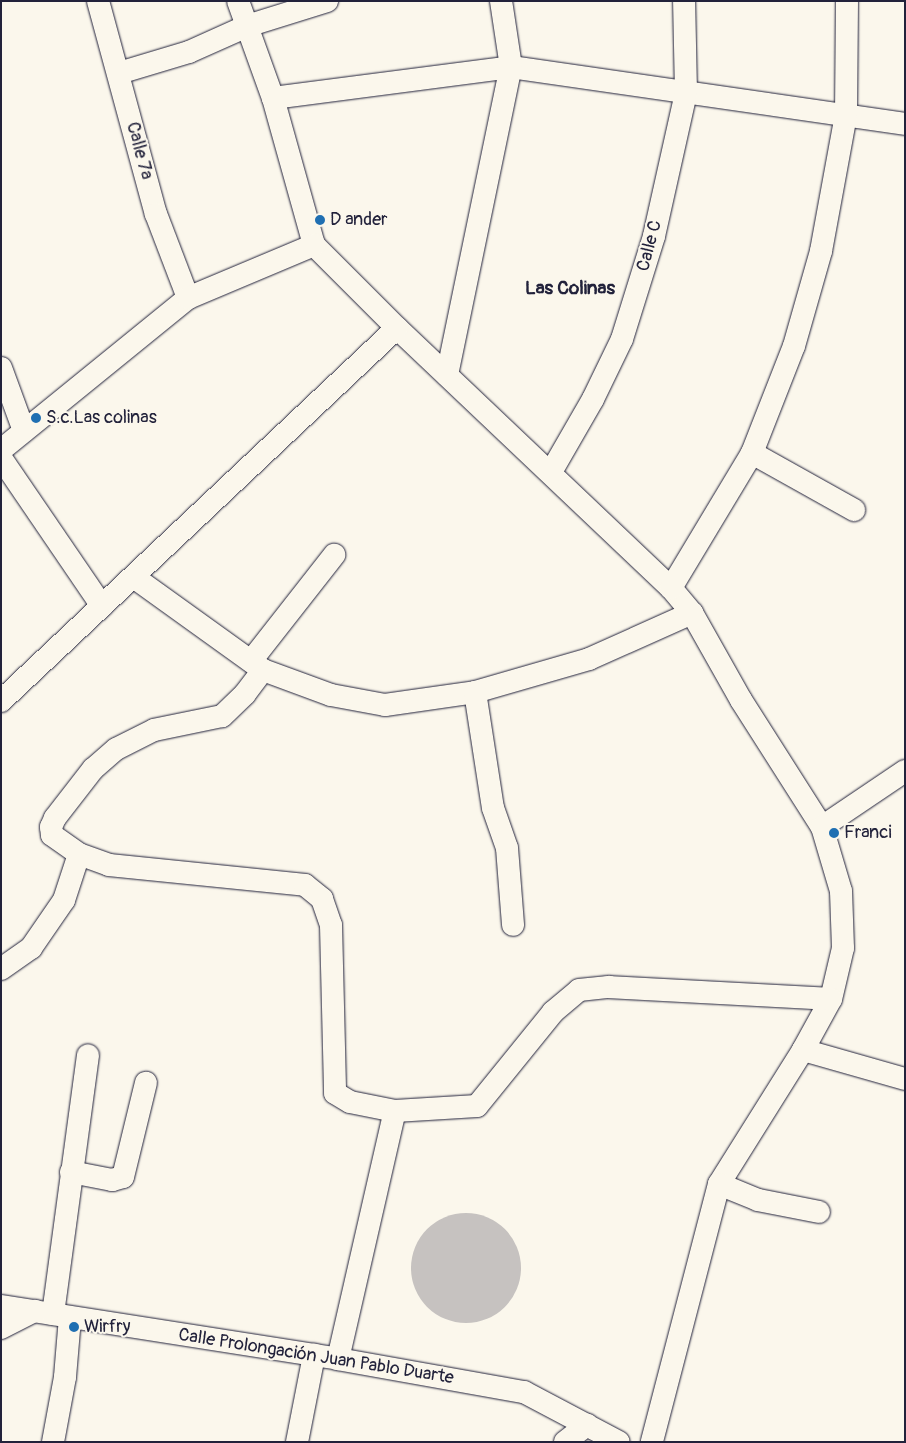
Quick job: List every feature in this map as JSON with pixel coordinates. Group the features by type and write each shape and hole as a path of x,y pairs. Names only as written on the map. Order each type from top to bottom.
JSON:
{"street":[{"name":"Calle 7a","path":"98,1 156,214 188,298"},
{"path":"238,1 273,98 314,245 397,328 551,472 671,588 692,613 741,700 822,827 841,900 844,948 831,999 803,1050 719,1184 652,1442"},
{"path":"119,73 189,52 247,26 327,1"},
{"path":"446,375 511,67 501,1"},
{"name":"Calle C","path":"551,472 593,399 622,339 654,236 686,93 684,1"},
{"path":"671,588 752,452 794,346 821,251 846,115 848,1"},
{"path":"273,98 511,67 905,124"},
{"path":"1,450 188,298 314,245"},
{"path":"1,701 102,606 135,578 397,328"},
{"path":"1,368 24,431"},
{"path":"752,452 854,510"},
{"path":"1,458 102,606"},
{"path":"334,555 257,665 244,694 222,716 154,730 116,748 93,769 50,827 58,842 79,854 109,865 281,881 304,885 322,899 331,925 335,1093 350,1102 395,1111 477,1106 553,1012 579,990 609,987 831,999"},
{"path":"135,578 257,665 331,695 385,705 475,692 589,659 692,613"},
{"path":"475,692 493,808 507,848 513,925"},
{"path":"822,827 905,771"},
{"path":"1,969 32,948 64,900 79,854"},
{"path":"803,1050 905,1078"},
{"path":"53,1442 65,1376 53,1314 88,1055"},
{"path":"71,1172 112,1180 123,1177 146,1083"},
{"path":"338,1358 395,1111"},
{"path":"719,1184 758,1200 819,1212"},
{"name":"Calle Prolongación Juan Pablo Duarte","path":"1,1306 338,1358 524,1392 612,1440"},
{"path":"1,1328 53,1314"},
{"path":"297,1442 314,1355"},
{"path":"565,1442 587,1425"}],"building":[{"path":"466,1213 487,1217 505,1229 517,1247 521,1268 517,1289 505,1307 487,1319 466,1323 445,1319 427,1307 415,1289 411,1268 415,1247 427,1229 445,1217"}],"place":[{"name":"D ander","path":"320,220"},
{"name":"S.c.Las colinas","path":"36,418"},
{"name":"Franci","path":"834,833"},
{"name":"Wirfry","path":"74,1327"}],"district":[{"name":"Las Colinas","path":"570,289"}]}
